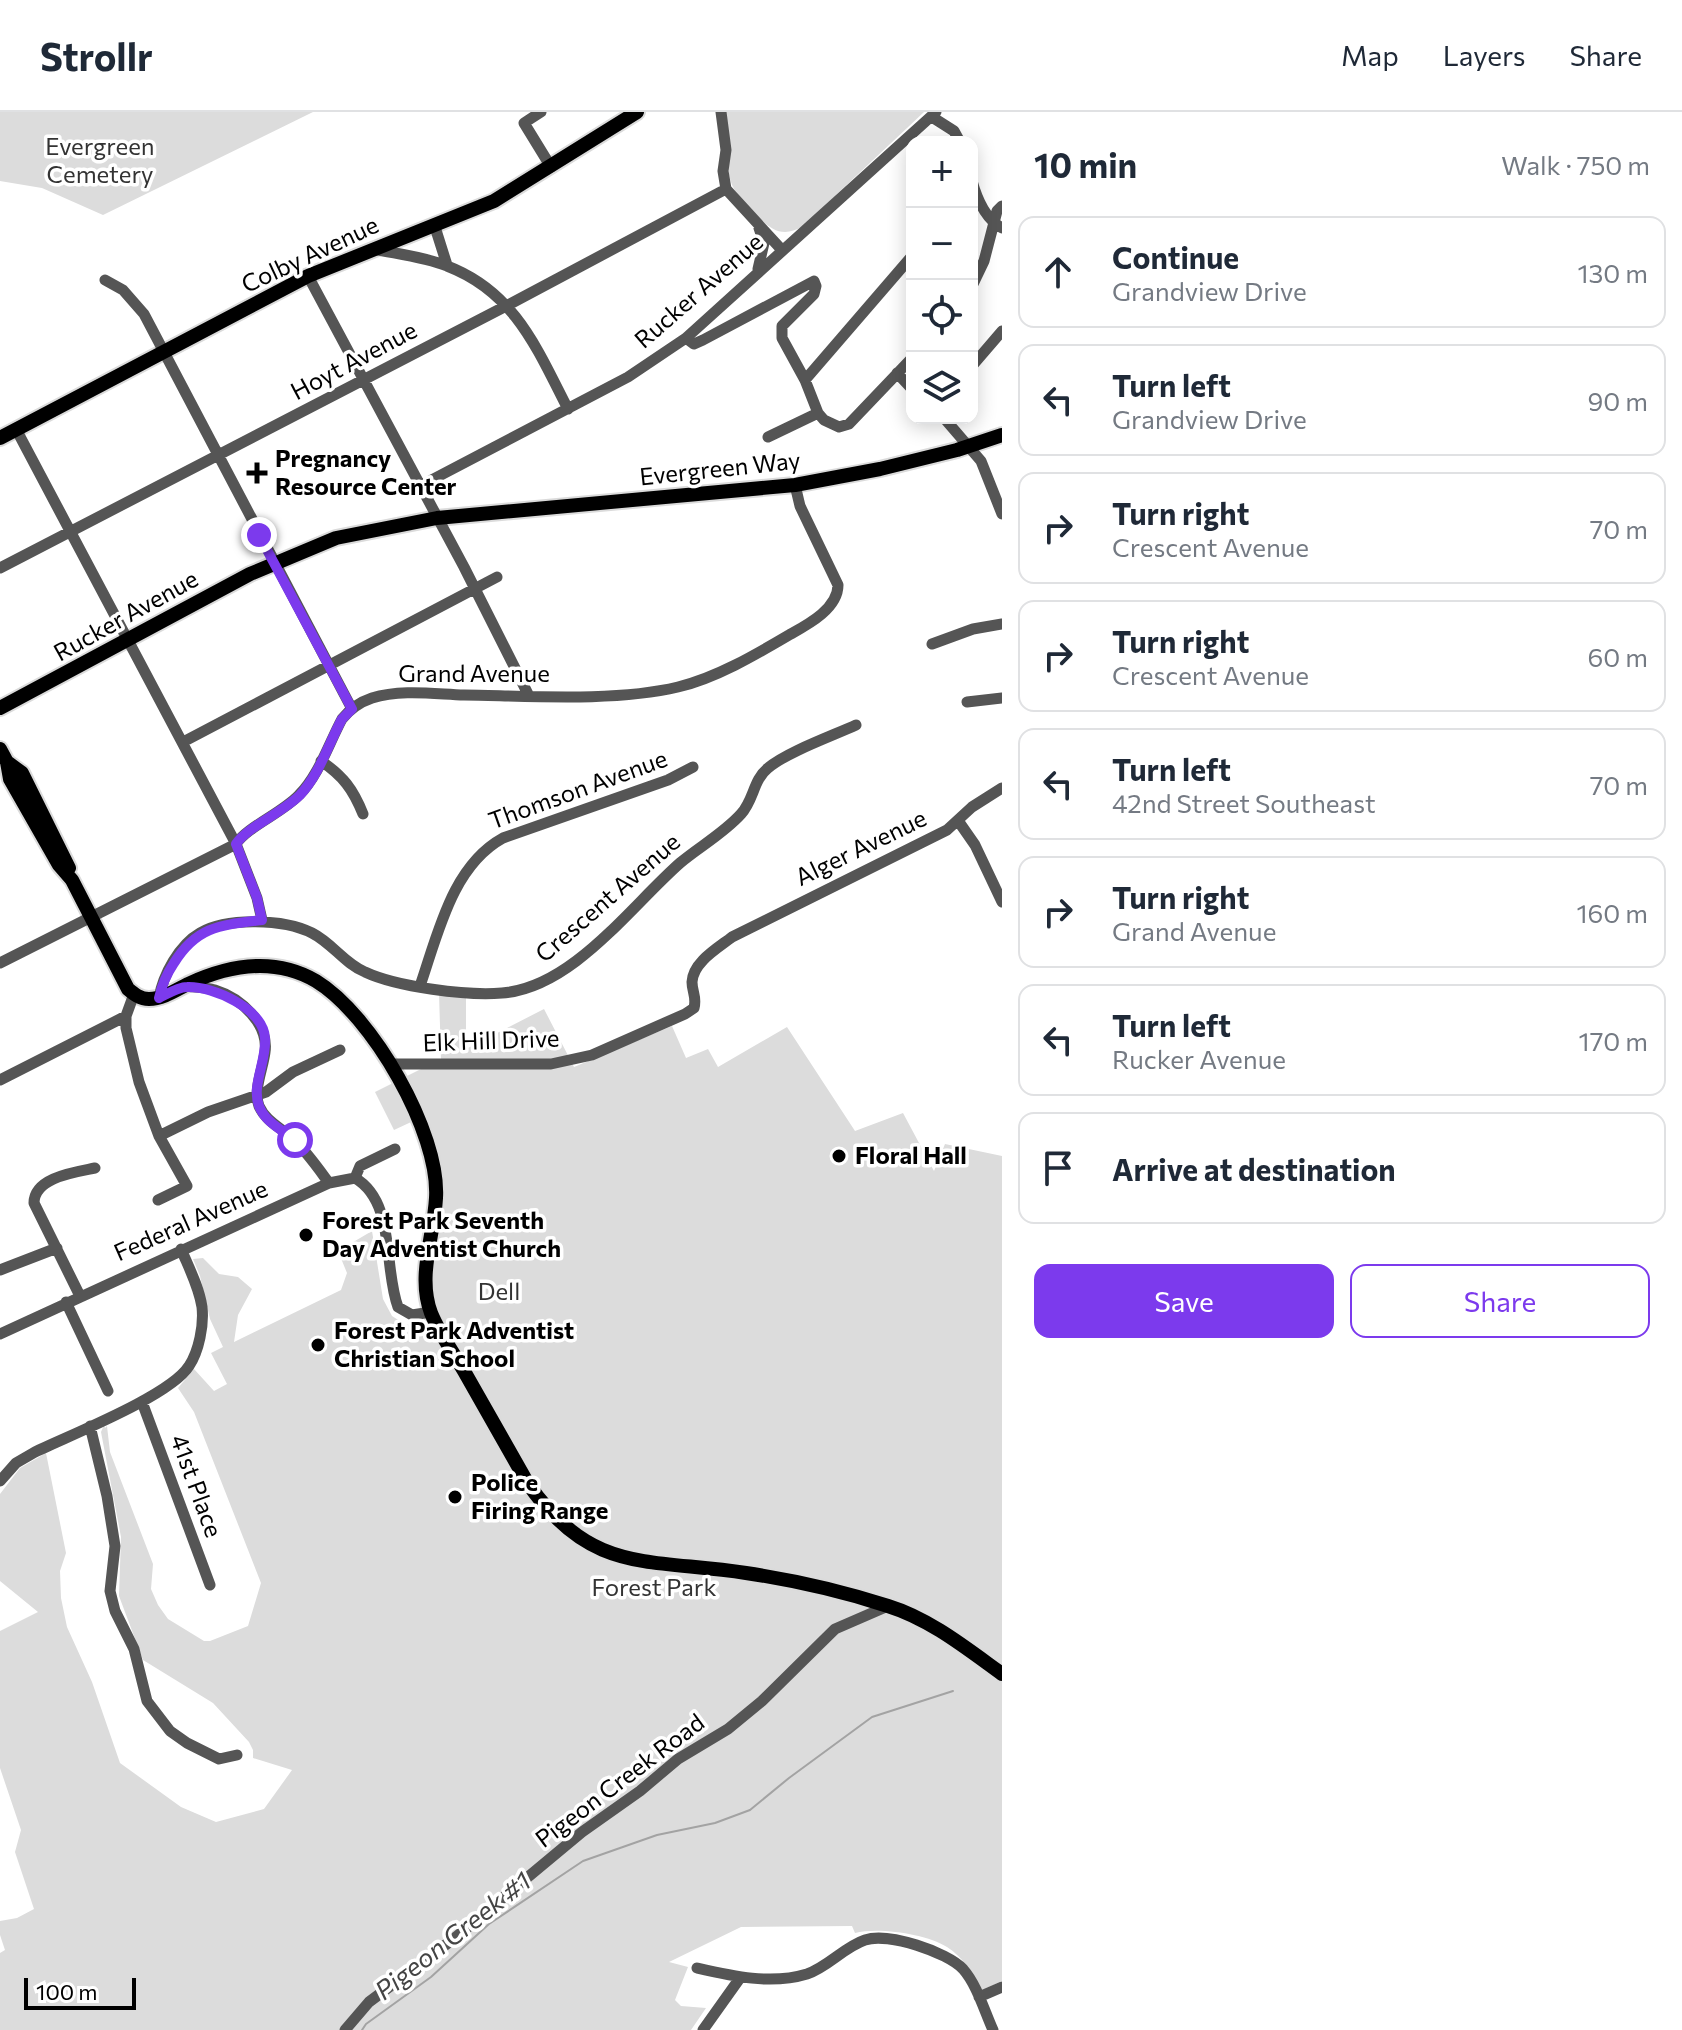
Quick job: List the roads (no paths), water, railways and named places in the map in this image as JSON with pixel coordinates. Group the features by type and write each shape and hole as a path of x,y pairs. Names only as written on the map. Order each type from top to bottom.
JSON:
{"main road":[{"name":"Colby Avenue","path":"0,438 308,276 494,201 637,112"},
{"name":"Evergreen Way","path":"437,518 795,485 880,469 1002,435"},
{"name":"Rucker Avenue","path":"0,708 273,562 336,538 437,518"},
{"path":"4,756 5,782 40,820"},
{"path":"4,756 22,773 59,865 72,880 128,989 134,994 142,999 159,998 220,971 252,965 297,973 317,982 342,1003 390,1064 415,1107 435,1166 436,1198 425,1270 431,1312 541,1503 584,1541 620,1557 808,1584 888,1606 938,1629 1002,1674"}],"street":[{"path":"541,112 524,123 551,167"},
{"path":"721,112 726,150 723,171 726,189 781,249"},
{"path":"934,114 957,136"},
{"name":"Rucker Avenue","path":"420,486 628,377 686,338 934,114"},
{"name":"Hoyt Avenue","path":"0,568 726,189"},
{"path":"978,205 998,226"},
{"path":"975,280 998,226 997,211 1002,206"},
{"path":"756,272 764,243 758,224"},
{"path":"435,227 447,265"},
{"path":"372,248 447,265 478,282 508,305 532,341 568,409"},
{"path":"805,380 906,263"},
{"path":"308,276 529,696"},
{"path":"0,963 236,844 242,835 282,811 302,792 342,719 352,709 144,314 123,290 105,280"},
{"path":"686,338 694,344 703,340 814,281 814,294 782,326 782,338 824,420 839,427 849,424 906,364"},
{"path":"978,359 1002,331"},
{"path":"897,373 906,383"},
{"path":"768,437 818,413"},
{"path":"949,424 981,461 1002,514"},
{"path":"16,429 236,844 262,920"},
{"name":"Grand Avenue","path":"352,709 372,699 398,694 605,695 679,687 776,643 811,621 838,592 838,585 800,506 795,485"},
{"path":"183,742 497,577"},
{"path":"932,644 973,629 1002,624"},
{"path":"967,702 1002,698"},
{"name":"Crescent Avenue","path":"159,998 162,982 179,955 201,932 262,920 309,931 363,972 420,986 456,992 501,994 522,991 543,983 590,949 679,864 742,814 757,781 769,767 856,725"},
{"path":"321,761 342,775 363,814"},
{"name":"Thomson Avenue","path":"420,986 459,883 484,848 503,838 668,780 693,767"},
{"name":"Alger Avenue","path":"592,1055 694,1008 696,998 692,982 695,971 706,957 732,937 959,822 972,807 1002,788"},
{"path":"959,822 975,845 1002,902"},
{"path":"184,986 215,990 258,1021 265,1033 266,1048 256,1097 266,1118 295,1140 329,1183"},
{"path":"134,994 126,1016 126,1028 136,1071 159,1136 187,1186 158,1200"},
{"path":"0,1080 126,1016"},
{"path":"159,1136 222,1106 256,1097 293,1072 340,1050"},
{"name":"Elk Hill Drive","path":"390,1064 551,1064 592,1055"},
{"name":"Federal Avenue","path":"0,1334 329,1183 355,1178 360,1166 395,1149"},
{"path":"80,1296 34,1203 34,1195 38,1188 54,1179 95,1168"},
{"path":"355,1178 366,1185 380,1212 398,1307 412,1315 431,1312"},
{"path":"0,1270 57,1248"},
{"path":"0,1481 16,1463 142,1402 167,1388 189,1367 201,1335 202,1309 181,1249"},
{"path":"66,1302 108,1391"},
{"name":"41st Place","path":"142,1402 210,1585"},
{"path":"90,1426 115,1546 110,1591 115,1611 134,1649 147,1701 170,1731 197,1749 219,1759 237,1755"},
{"name":"Pigeon Creek Road","path":"345,2030 369,2002 468,1928 582,1832 640,1791 678,1759 728,1729 762,1701 835,1629 888,1606"},
{"path":"697,1968 740,1978 789,1978 810,1973 870,1938 886,1938 916,1945 950,1959 963,1970 993,2030"},
{"path":"703,2030 740,1978"},
{"path":"979,1997 1002,1987"}],"waterway":[{"name":"Pigeon Creek #1","path":"362,2030 431,1977 489,1924 583,1861 657,1835 715,1823 750,1810 872,1717 953,1691"}],"place":[{"name":"Pregnancy Resource Center","path":"257,473"},
{"name":"Floral Hall","path":"839,1156"},
{"name":"Forest Park Seventh Day Adventist Church","path":"306,1235"},
{"name":"Forest Park Adventist Christian School","path":"318,1345"},
{"name":"Police Firing Range","path":"455,1497"}],"park label":[{"name":"Evergreen Cemetery","path":"100,161"},
{"name":"Dell","path":"499,1292"},
{"name":"Forest Park","path":"654,1588"}]}
